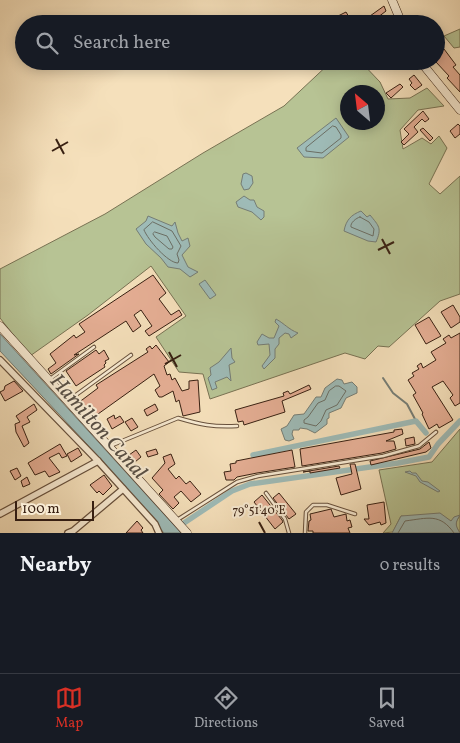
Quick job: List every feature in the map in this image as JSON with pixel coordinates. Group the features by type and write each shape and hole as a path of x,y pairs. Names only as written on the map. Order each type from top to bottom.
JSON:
{"main road":[{"path":"392,0 398,15"},
{"path":"427,70 460,110"},
{"path":"0,326 187,533"}],"street":[{"path":"0,360 98,461 155,524 158,533"},
{"path":"0,514 98,461"},
{"path":"68,533 73,531 123,489"}],"lane":[{"path":"49,380 94,346"},
{"path":"67,401 131,355"},
{"path":"109,446 178,418 202,426 238,426"},
{"path":"176,521 237,482 258,476 383,456 419,446 436,432"},
{"path":"266,493 285,519 289,533"},
{"path":"305,533 306,512 313,505 327,505 355,514"}],"green space":[{"path":"460,29 460,47 454,48 445,36"},
{"path":"322,70 369,70 381,85 340,85 340,130 385,130 385,93 388,99 410,98 427,88 444,106 418,110 400,130 403,149 422,138 431,144 439,136 447,148 429,184 440,194 460,176 460,294 440,301 389,347 378,346 365,359 345,353 210,399 203,374 179,372 156,337 186,316 151,266 88,315 30,356 0,318 0,269 105,214 203,153 284,106"},
{"path":"460,429 460,516 451,521 401,516 393,532 383,533 391,524 379,470 432,462"},
{"path":"460,516 460,533 456,524"}],"water":[{"path":"336,118 340,124 340,130 344,130 349,137 323,158 304,157 297,148"},
{"path":"246,173 252,176 253,183 249,189 244,190 241,184 243,174"},
{"path":"244,196 254,200 257,207 264,211 264,217 261,220 252,212 238,207 236,202"},
{"path":"361,211 367,217 370,215 377,225 379,233 376,242 368,241 344,231 350,218"},
{"path":"148,216 172,226 175,222 182,241 188,238 190,246 182,255 188,267 198,272 190,277 180,269 168,267 146,244 136,229 146,221"},
{"path":"205,280 216,295 210,299 199,284"},
{"path":"276,319 298,333 291,338 289,334 285,333 279,338 279,344 275,349 275,358 264,369 262,366 270,355 269,344 258,345 257,342 262,334 269,338 274,338 279,326 275,322"},
{"path":"0,334 181,533 164,533 99,457 0,351"},
{"path":"231,348 232,358 235,362 229,365 231,381 227,377 215,382 217,388 212,390 208,378 211,375 210,368 219,362"},
{"path":"337,379 342,380 344,384 352,382 357,387 357,393 346,398 341,408 329,413 327,424 315,433 300,428 299,430 293,430 294,439 285,440 281,429 287,426 294,415 304,414 316,397 321,397 325,388"},
{"path":"405,472 416,473 422,481 428,482 440,491 438,492 420,482 416,476"},
{"path":"440,513 451,521 454,517 460,515 456,524 460,533 392,533 401,516"}],"building":[{"path":"384,6 386,11 381,15 371,15"},
{"path":"445,50 456,65 453,67 460,75 460,92 447,78 449,76 443,70 445,70"},
{"path":"414,75 422,85 415,90 410,85 412,83 409,79"},
{"path":"400,84 403,87 391,98 386,93"},
{"path":"423,111 429,119 425,122 422,119 414,127 418,132 404,145 401,142 409,134 404,129"},
{"path":"458,124 460,126 460,134 455,138 450,131"},
{"path":"423,128 433,138 430,141 420,130"},
{"path":"153,275 166,293 159,299 171,315 179,310 182,315 149,336 145,331 152,326 141,310 134,315 141,326 133,332 126,321 74,355 79,354 51,374 48,369 56,363 50,354 74,335 76,338 85,332 79,324"},
{"path":"453,305 460,317 460,322 451,328 441,312"},
{"path":"429,317 441,336 426,344 415,325"},
{"path":"460,333 460,403 455,406 450,398 453,395 443,381 432,387 453,420 439,428 437,424 429,429 413,395 416,393 408,380 414,376 412,373 419,369 417,366 421,363 423,368 436,360 431,352 446,343 443,339 449,335 451,338"},
{"path":"156,345 169,362 164,366 167,375 170,374 172,380 175,378 182,391 189,389 189,381 198,380 200,412 183,416 179,400 176,402 173,391 159,397 155,390 160,386 154,374 91,419 78,403 98,388 96,385 148,352 146,349 150,346 152,349"},
{"path":"96,350 99,354 104,350 109,359 105,361 105,367 76,386 66,371"},
{"path":"14,381 23,391 5,401 0,392 4,390 5,386"},
{"path":"309,385 311,389 282,401 285,412 244,425 243,421 238,422 235,410 284,396 283,393 288,391 290,394"},
{"path":"34,404 37,410 27,417 30,422 22,426 29,443 24,447 16,432 15,424 20,422 16,416"},
{"path":"155,404 158,410 147,416 144,410"},
{"path":"114,415 115,419 120,416 124,422 112,429 107,419"},
{"path":"132,418 138,427 131,431 125,422"},
{"path":"402,429 403,434 386,441 394,441 396,449 302,466 300,449"},
{"path":"414,437 415,444 406,446 405,439"},
{"path":"429,442 431,448 426,452 371,465 370,461 420,449"},
{"path":"60,444 67,456 62,458 59,453 49,458 60,472 49,477 45,471 35,475 28,463"},
{"path":"78,448 82,455 71,462 67,454"},
{"path":"156,449 158,454 148,457 146,452"},
{"path":"136,450 141,457 135,462 129,455"},
{"path":"292,450 295,467 226,480 224,472 231,471 230,464 236,463 236,461"},
{"path":"171,454 175,464 168,469 176,479 179,476 186,484 190,481 201,494 191,502 181,491 174,497 179,503 173,509 159,494 163,490 152,478 165,463 163,457"},
{"path":"350,464 355,464 361,489 341,495 336,478 352,474"},
{"path":"339,466 340,468 310,473 310,471 303,472"},
{"path":"17,468 21,476 15,480 10,471"},
{"path":"104,475 112,486 103,495 99,491 97,493 90,485"},
{"path":"27,477 30,484 23,487 21,481"},
{"path":"279,493 296,514 289,519 273,498"},
{"path":"262,495 283,522 275,529 254,502"},
{"path":"384,502 386,523 381,525 380,522 369,525 364,519 369,519 367,505"},
{"path":"331,509 334,517 346,514 347,521 350,520 352,527 348,528 350,533 313,533 313,531 308,531 309,521 311,520 310,514"},
{"path":"137,521 143,528 141,530 143,533 126,533"}],"waterway":[{"path":"383,378 393,393 407,404 416,421"},
{"path":"253,455 416,421 426,433"},
{"path":"184,523 232,491 250,484 429,457 438,444 460,421"}],"water label":[{"name":"Hamilton Canal","path":"99,426"}]}
